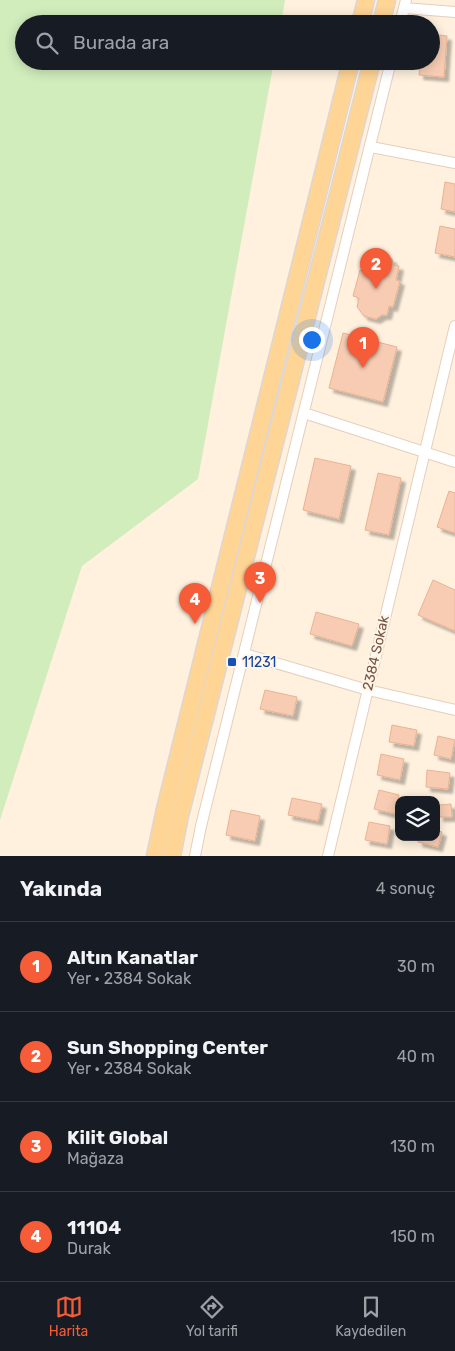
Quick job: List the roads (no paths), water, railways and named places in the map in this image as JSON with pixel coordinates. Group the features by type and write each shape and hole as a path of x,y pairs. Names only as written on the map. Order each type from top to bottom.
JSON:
{"main road":[{"path":"362,15 366,0"},
{"path":"383,15 387,0"},
{"path":"155,856 164,809 349,70"},
{"path":"172,856 180,816 370,70"}],"street":[{"path":"405,4 455,12"},
{"path":"195,856 389,70"},
{"path":"371,147 455,163"},
{"name":"2384 Sokak","path":"328,856 455,328"},
{"path":"304,413 455,462"},
{"path":"245,654 368,690 455,710"}],"place":[{"name":"Sun Shopping Center","path":"376,289"},
{"name":"Altın Kanatlar","path":"363,368"},
{"name":"Kilit Global","path":"260,603"},
{"name":"11104","path":"195,624"},
{"name":"11231","path":"232,662"}]}
